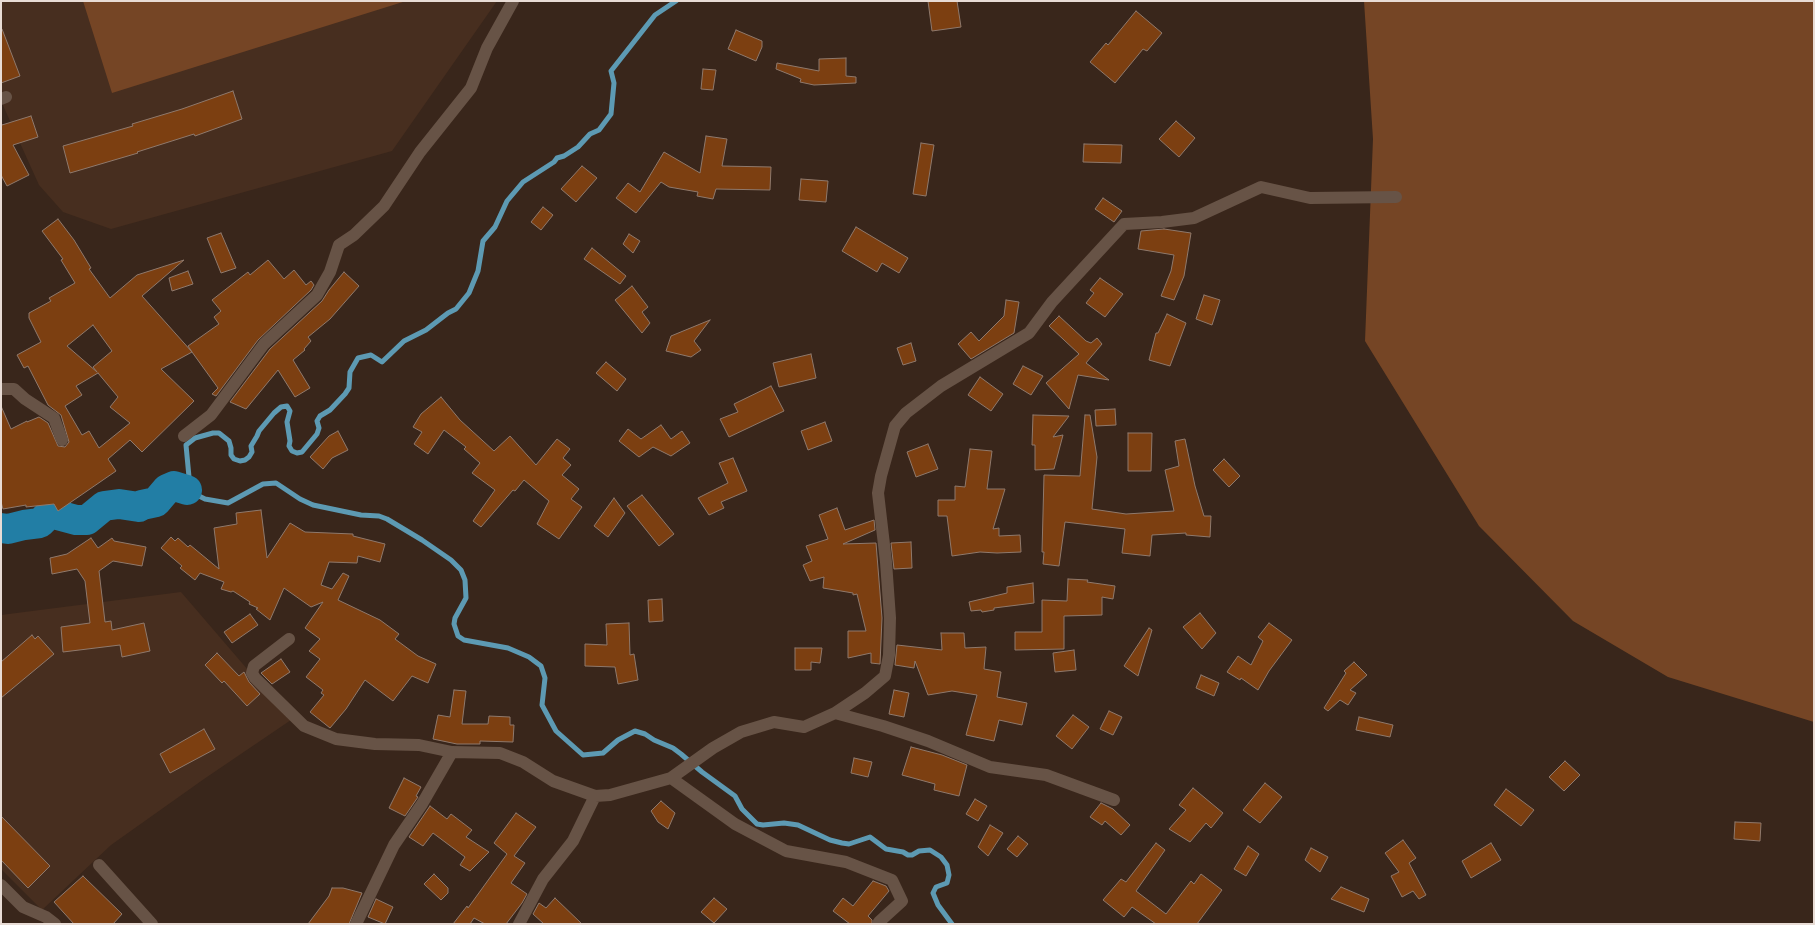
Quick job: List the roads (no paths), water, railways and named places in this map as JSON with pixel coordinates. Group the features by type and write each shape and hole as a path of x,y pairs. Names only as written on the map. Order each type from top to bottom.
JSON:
{"street":[{"path":"184,436 211,415 264,344 317,294 330,272 339,245 354,235 384,206 420,152 471,88 487,48 513,1"},
{"path":"289,639 254,666 252,672 255,678 304,726 336,739 375,744 418,745 452,752 500,753 523,762 553,780 595,796 610,795 675,775 713,748 741,732 774,722 804,727 835,713 865,693 885,676 889,655 890,618 886,562 878,493 881,476 895,426 906,412 941,386 1029,333 1052,302 1124,224 1162,222 1194,218 1261,187 1310,198 1396,197"},
{"path":"1,389 14,389 25,399 54,418 62,440"},
{"path":"835,713 884,726 928,741 990,767 1046,775 1114,800"},
{"path":"356,924 394,845 422,804 452,752"},
{"path":"675,775 735,824 786,851 846,862 892,880 902,901 879,922 879,924"},
{"path":"519,924 543,879 573,841 595,796"},
{"path":"99,865 152,924"},
{"path":"1,885 23,907 46,917 55,924"}],"waterway":[{"path":"676,1 655,15 611,71 614,83 611,114 599,130 590,134 578,147 564,156 557,158 554,162 523,182 507,201 495,227 483,241 478,271 469,293 456,309 448,313 426,330 404,341 382,362 371,355 358,358 350,372 349,388 330,410 320,416 317,421 319,428 317,434 302,452 297,453 292,451 289,446 290,441 287,422 290,411 287,406 281,407 274,413 259,431 251,446 252,452 245,460 240,461 234,459 231,455 229,441 219,433 213,433 195,438 186,445 189,477 187,490 205,499 228,503 263,484 276,483 300,499 313,505 361,515 379,516 387,519 422,540 451,560 461,570 465,580 466,598 455,618 454,624 458,636 464,640 508,648 529,657 541,666 545,678 542,705 556,731 583,755 603,753 618,740 635,731 645,734 654,740 673,748 681,754 702,772 735,796 742,809 757,824 763,825 784,823 798,825 830,840 849,844 870,837 886,849 903,852 908,855 912,855 919,851 930,850 941,857 947,865 949,875 947,883 936,887 933,893 938,905 952,924"},
{"path":"1,528 8,529 40,523 50,513 76,520 87,520 104,506 119,504 139,507 156,502 167,489 174,486 187,490"}]}
